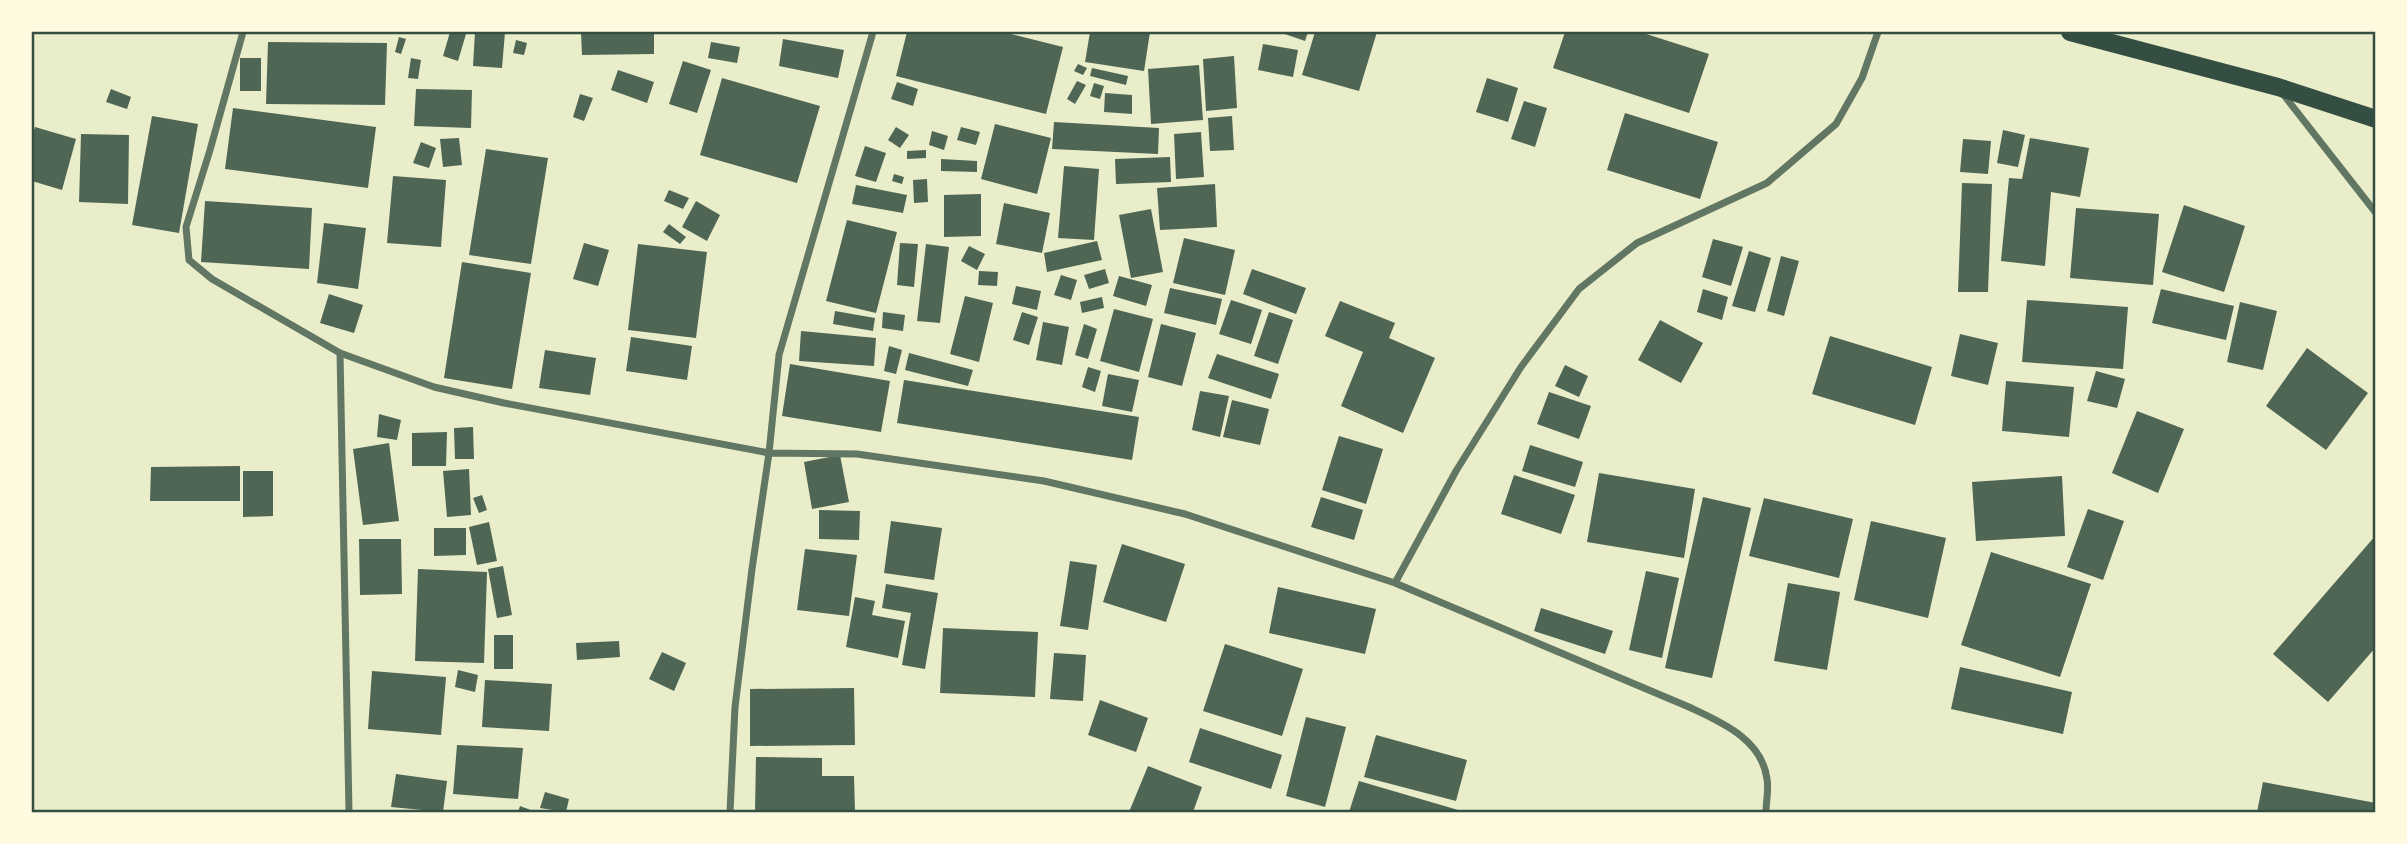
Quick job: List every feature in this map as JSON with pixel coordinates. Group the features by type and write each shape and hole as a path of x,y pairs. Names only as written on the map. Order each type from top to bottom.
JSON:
{"main road":[{"path":"2070,32 2278,88 2375,119"}],"street":[{"path":"243,32 186,226 189,260 212,279 340,353 435,387 504,403 769,453 857,454 1044,481 1185,514 1395,583 1689,707 1731,728 1755,749 1767,778 1766,813"},
{"path":"730,813 735,708 769,453 779,355 873,32"},
{"path":"1395,583 1456,471 1514,378 1579,289 1637,243 1767,183 1836,124 1862,78 1878,32"},
{"path":"2278,88 2375,213"},
{"path":"340,353 349,813"}],"building":[{"path":"450,32 466,34 458,61 443,56"},
{"path":"475,32 505,32 502,68 473,66"},
{"path":"581,32 654,32 654,54 582,55"},
{"path":"907,32 1003,32 1063,47 1046,114 896,76"},
{"path":"1090,32 1150,32 1144,71 1085,62"},
{"path":"1279,32 1308,32 1305,41"},
{"path":"1315,32 1377,32 1359,91 1302,75"},
{"path":"1565,32 1640,32 1709,54 1689,113 1553,68"},
{"path":"399,37 406,39 401,54 395,52"},
{"path":"783,39 844,50 838,78 779,66"},
{"path":"516,40 527,43 524,55 513,53"},
{"path":"268,42 387,43 385,105 266,104"},
{"path":"711,42 740,47 737,63 708,58"},
{"path":"1263,44 1298,50 1293,77 1258,70"},
{"path":"1234,56 1237,108 1206,111 1203,59"},
{"path":"240,58 261,58 261,91 240,91"},
{"path":"411,58 421,60 418,79 408,78"},
{"path":"683,61 711,70 697,113 669,104"},
{"path":"1078,64 1087,68 1083,75 1074,71"},
{"path":"1199,65 1203,120 1151,124 1148,69"},
{"path":"1092,68 1128,76 1126,85 1090,76"},
{"path":"618,70 654,82 647,103 611,90"},
{"path":"722,78 820,106 797,183 700,155"},
{"path":"1487,78 1518,88 1508,122 1476,112"},
{"path":"1077,81 1086,85 1075,104 1067,99"},
{"path":"897,82 918,89 913,106 891,99"},
{"path":"1094,83 1104,86 1100,99 1090,96"},
{"path":"111,89 131,97 127,109 106,102"},
{"path":"416,89 472,90 471,128 414,126"},
{"path":"1105,93 1132,95 1132,114 1104,112"},
{"path":"580,94 593,98 584,121 573,117"},
{"path":"1524,101 1547,108 1535,147 1511,139"},
{"path":"233,108 376,127 368,188 225,169"},
{"path":"1625,113 1718,142 1700,199 1607,170"},
{"path":"152,116 198,124 179,233 132,225"},
{"path":"1232,116 1234,150 1210,151 1208,118"},
{"path":"1054,122 1159,128 1158,154 1052,149"},
{"path":"995,124 1051,138 1037,194 981,179"},
{"path":"35,127 76,139 62,190 32,181 32,138"},
{"path":"896,127 909,135 900,148 888,140"},
{"path":"961,127 980,132 976,145 957,140"},
{"path":"2003,130 2025,135 2018,167 1997,163"},
{"path":"932,131 948,136 944,150 929,145"},
{"path":"1201,132 1204,177 1176,179 1174,134"},
{"path":"81,134 129,135 128,204 79,202"},
{"path":"459,138 462,165 443,167 440,139"},
{"path":"2030,138 2089,148 2080,197 2051,192 2045,266 2001,261 2009,178 2022,179"},
{"path":"1963,139 1991,141 1988,174 1960,172"},
{"path":"421,142 436,148 429,168 413,163"},
{"path":"865,146 886,153 876,182 855,176"},
{"path":"486,149 548,158 531,264 469,255"},
{"path":"926,150 926,158 907,159 907,151"},
{"path":"1170,157 1171,182 1116,184 1115,159"},
{"path":"941,159 977,161 977,172 941,171"},
{"path":"1064,166 1099,169 1094,240 1058,238"},
{"path":"894,174 904,177 902,184 892,181"},
{"path":"393,176 446,180 441,247 387,243"},
{"path":"927,179 928,202 914,203 913,180"},
{"path":"1962,183 1992,184 1988,292 1958,292"},
{"path":"1215,184 1217,227 1160,230 1157,188"},
{"path":"856,185 907,195 903,213 852,204"},
{"path":"669,190 689,198 683,209 664,201"},
{"path":"981,194 981,236 944,237 944,195"},
{"path":"205,201 312,208 309,269 201,262"},
{"path":"696,201 720,215 707,241 682,227"},
{"path":"1004,203 1050,213 1042,253 996,244"},
{"path":"2184,205 2245,226 2224,292 2162,272"},
{"path":"2076,208 2159,214 2153,285 2070,278"},
{"path":"1151,209 1163,272 1131,278 1119,215"},
{"path":"847,220 897,232 876,313 826,301"},
{"path":"324,223 366,228 358,289 317,283"},
{"path":"669,224 686,237 680,244 663,232"},
{"path":"1184,238 1235,250 1225,295 1173,283"},
{"path":"1713,239 1743,247 1731,286 1702,277"},
{"path":"1097,241 1102,260 1047,272 1044,253"},
{"path":"584,243 609,250 598,286 573,279"},
{"path":"900,243 918,244 914,287 897,285"},
{"path":"638,244 707,252 696,338 628,330"},
{"path":"926,244 949,247 940,323 917,321"},
{"path":"969,246 985,254 977,270 961,261"},
{"path":"1749,251 1771,258 1755,312 1732,306"},
{"path":"1781,256 1799,261 1784,316 1767,311"},
{"path":"462,262 531,273 512,389 444,378"},
{"path":"1105,269 1109,283 1089,289 1084,275"},
{"path":"1252,269 1306,288 1296,314 1243,294"},
{"path":"979,271 998,272 997,286 978,285"},
{"path":"1061,275 1077,280 1071,300 1054,295"},
{"path":"1119,276 1152,285 1146,306 1113,296"},
{"path":"1016,286 1041,291 1037,310 1012,304"},
{"path":"1170,288 1222,299 1216,325 1164,313"},
{"path":"1703,289 1728,297 1722,320 1697,312"},
{"path":"2161,289 2234,306 2226,340 2152,323"},
{"path":"329,294 363,305 354,333 320,323"},
{"path":"965,296 993,303 979,362 950,354"},
{"path":"1102,297 1104,308 1082,313 1080,302"},
{"path":"1231,300 1262,310 1251,344 1219,334"},
{"path":"2027,300 2128,307 2123,369 2022,362"},
{"path":"1340,301 1395,323 1389,338 1435,358 1403,433 1341,406 1363,352 1325,336"},
{"path":"2240,302 2277,311 2263,370 2227,362"},
{"path":"1114,309 1153,319 1139,372 1100,361"},
{"path":"835,311 875,318 873,331 833,324"},
{"path":"883,312 905,315 903,331 882,328"},
{"path":"1022,312 1038,317 1029,345 1013,340"},
{"path":"1269,312 1293,320 1278,364 1254,356"},
{"path":"1660,320 1703,343 1681,383 1638,360"},
{"path":"1043,322 1069,327 1062,365 1036,360"},
{"path":"1084,324 1097,329 1088,359 1075,355"},
{"path":"1161,324 1196,333 1182,386 1148,377"},
{"path":"801,331 876,338 874,366 799,361"},
{"path":"1960,334 1998,343 1988,385 1951,376"},
{"path":"1830,336 1932,367 1915,425 1812,394"},
{"path":"631,337 692,346 687,380 626,371"},
{"path":"889,346 902,350 896,374 884,371"},
{"path":"2307,348 2368,393 2326,450 2266,406"},
{"path":"545,350 596,358 590,395 539,388"},
{"path":"909,353 973,370 968,386 905,370"},
{"path":"1217,354 1279,374 1271,399 1208,378"},
{"path":"790,364 890,381 881,432 782,416"},
{"path":"1565,365 1588,376 1579,397 1555,386"},
{"path":"1088,367 1101,371 1095,392 1082,387"},
{"path":"2096,371 2125,379 2117,408 2087,401"},
{"path":"1108,374 1139,380 1132,412 1102,406"},
{"path":"904,380 1139,417 1132,460 897,423"},
{"path":"2006,381 2074,387 2069,437 2002,431"},
{"path":"1200,391 1229,396 1220,437 1192,430"},
{"path":"1549,392 1591,406 1579,439 1537,424"},
{"path":"1232,400 1269,409 1260,445 1223,437"},
{"path":"2137,411 2184,429 2158,493 2112,473"},
{"path":"379,414 401,420 397,440 377,437"},
{"path":"473,427 474,459 455,459 454,428"},
{"path":"447,432 446,466 412,466 412,433"},
{"path":"1339,436 1383,449 1366,504 1322,490"},
{"path":"389,443 399,521 363,525 353,449"},
{"path":"1530,445 1583,462 1575,487 1522,471"},
{"path":"840,455 849,502 812,509 804,462"},
{"path":"240,466 240,501 150,501 151,467"},
{"path":"469,469 471,515 447,517 443,471"},
{"path":"243,471 273,471 273,516 243,517"},
{"path":"1599,473 1695,489 1684,558 1587,542"},
{"path":"1514,475 1575,495 1561,534 1501,514"},
{"path":"2062,476 2065,536 1976,541 1972,482"},
{"path":"482,495 487,510 479,513 473,498"},
{"path":"1321,497 1363,510 1354,540 1311,527"},
{"path":"1703,497 1751,508 1712,678 1665,668"},
{"path":"1764,498 1853,519 1839,578 1749,556"},
{"path":"2088,509 2124,521 2103,580 2067,567"},
{"path":"819,510 860,511 859,540 819,539"},
{"path":"891,521 942,528 934,580 884,573"},
{"path":"1871,521 1946,538 1928,618 1854,600"},
{"path":"489,522 497,561 477,565 469,527"},
{"path":"434,528 466,528 466,555 434,556"},
{"path":"2376,535 2376,647 2328,702 2273,654"},
{"path":"359,539 401,539 402,594 360,595"},
{"path":"1122,544 1185,564 1166,622 1103,602"},
{"path":"805,549 857,555 849,616 797,610"},
{"path":"1991,552 2091,584 2060,677 1961,645"},
{"path":"1070,561 1097,565 1088,630 1060,626"},
{"path":"503,566 512,615 497,618 488,569"},
{"path":"418,569 487,572 484,663 415,661"},
{"path":"1646,571 1679,578 1662,658 1629,650"},
{"path":"1788,583 1840,592 1827,670 1774,661"},
{"path":"886,584 938,593 925,669 902,665 911,613 882,608"},
{"path":"1278,587 1376,609 1365,654 1269,633"},
{"path":"855,597 875,601 872,615 905,621 898,658 846,647"},
{"path":"1541,608 1613,631 1605,654 1534,631"},
{"path":"943,628 1038,632 1035,697 940,693"},
{"path":"494,635 513,635 513,669 494,669"},
{"path":"619,641 620,657 577,660 576,643"},
{"path":"1225,644 1303,669 1282,736 1203,711"},
{"path":"662,652 686,663 674,691 649,679"},
{"path":"1054,653 1086,655 1083,701 1050,699"},
{"path":"1960,667 2072,692 2063,734 1951,709"},
{"path":"458,670 478,675 475,692 455,687"},
{"path":"372,671 446,677 441,735 368,729"},
{"path":"485,680 552,684 549,731 482,727"},
{"path":"854,688 855,745 750,746 750,689"},
{"path":"1100,700 1148,718 1136,752 1088,735"},
{"path":"1306,717 1346,727 1325,807 1286,796"},
{"path":"1200,728 1282,755 1271,789 1189,762"},
{"path":"1376,735 1467,760 1456,801 1364,777"},
{"path":"457,745 523,748 518,799 453,794"},
{"path":"756,757 822,758 822,776 854,776 855,812 755,812"},
{"path":"1148,766 1202,787 1193,812 1129,812"},
{"path":"396,774 447,781 443,812 391,807"},
{"path":"1359,781 1465,812 1349,812"},
{"path":"2263,782 2376,803 2376,812 2257,812"},
{"path":"545,792 569,799 566,812 540,808"},
{"path":"520,806 536,812 518,812"}]}
